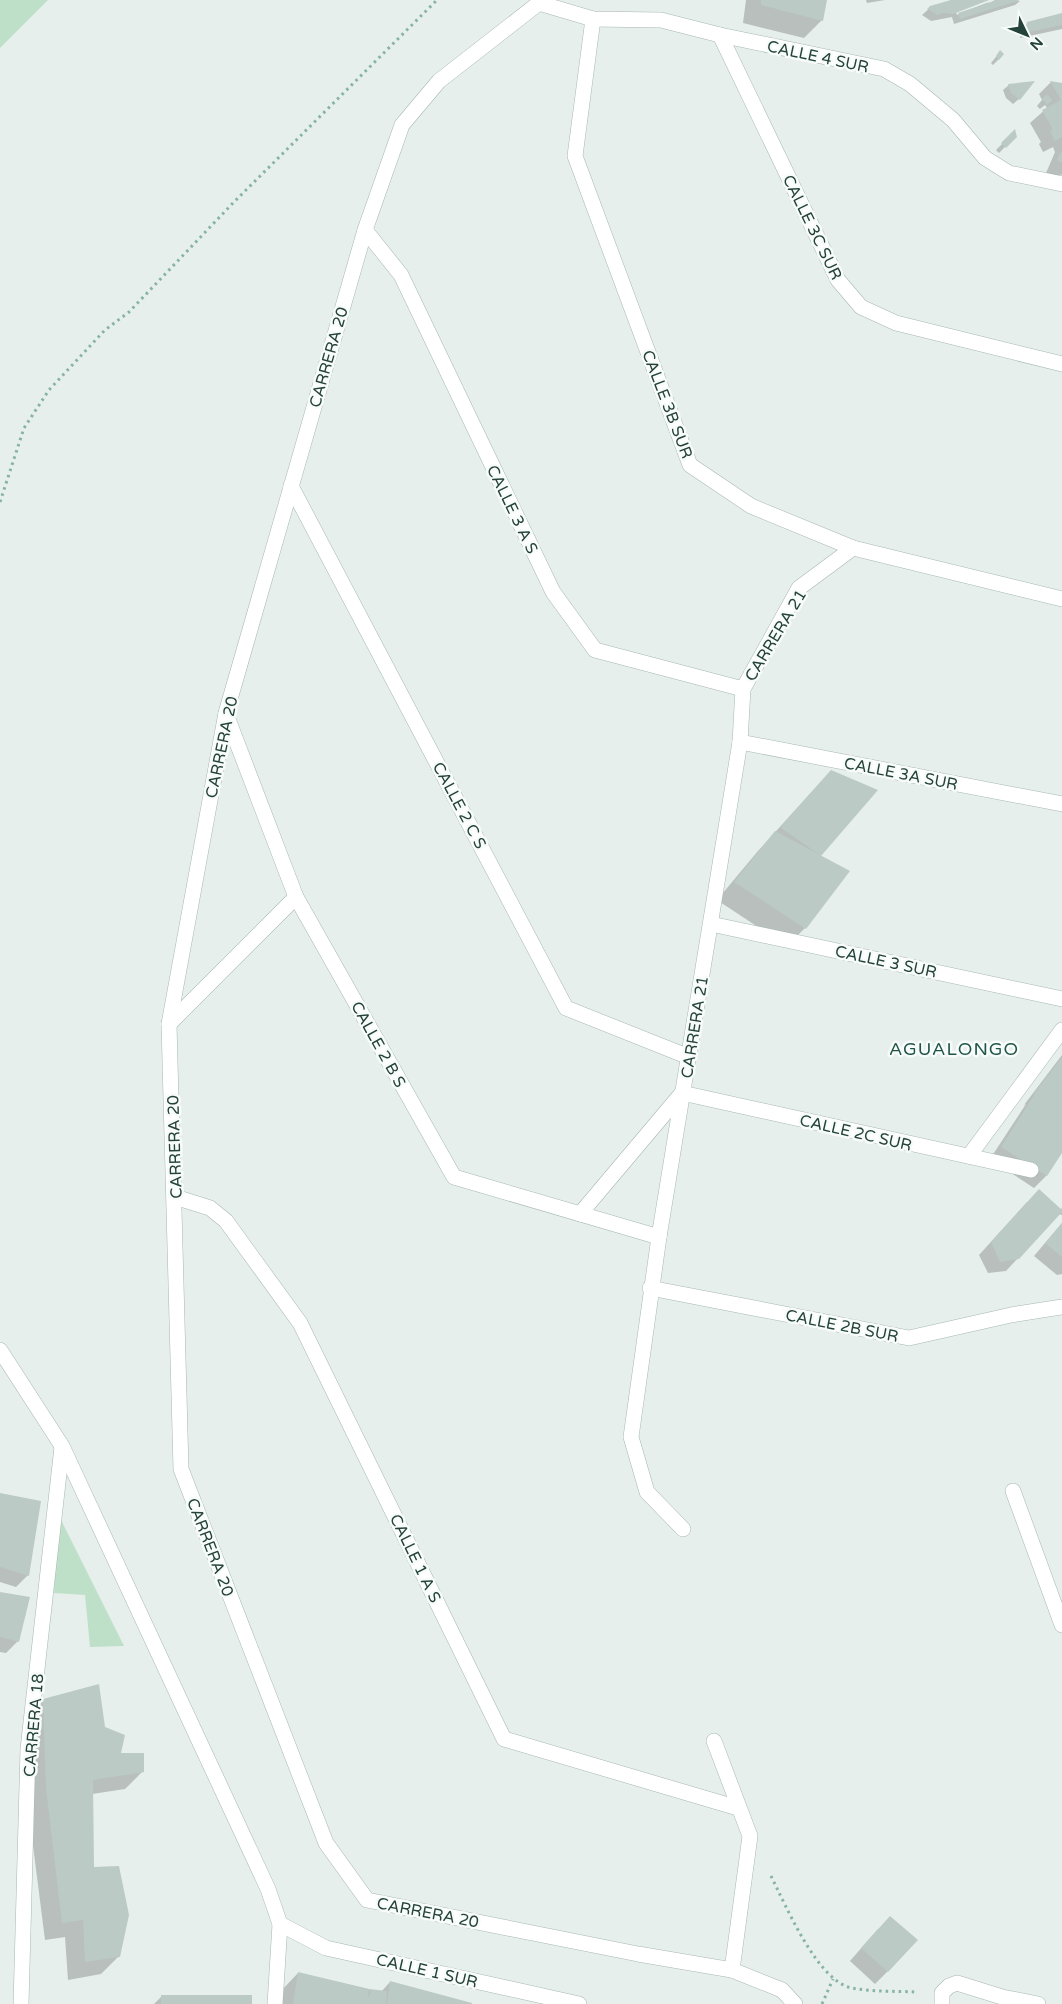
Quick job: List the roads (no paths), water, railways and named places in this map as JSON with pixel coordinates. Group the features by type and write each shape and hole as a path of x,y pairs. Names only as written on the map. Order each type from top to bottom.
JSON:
{"street":[{"name":"CALLE 4 SUR","path":"540,1 593,19 661,20 720,35 884,69 910,84 953,120 985,158 1009,173 1062,184"},
{"name":"CARRERA 20","path":"540,1 440,82 402,125 365,230 226,713 170,1024 181,1469 326,1843 367,1900 628,1952 732,1970 782,1990 795,2004"},
{"name":"CALLE 3B SUR","path":"593,19 575,156 690,465 751,506 853,548 1062,599"},
{"name":"CALLE 3C SUR","path":"720,35 838,280 861,307 896,323 1062,364"},
{"name":"CALLE 3 A S","path":"365,230 401,275 553,592 595,650 743,689"},
{"name":"CALLE 2 C S","path":"292,486 566,1008 689,1057"},
{"name":"CARRERA 21","path":"683,1529 647,1492 631,1437 650,1288 740,742 743,689 799,588 853,548"},
{"name":"CALLE 2 B S","path":"226,713 296,897 454,1177 658,1237"},
{"name":"CALLE 3A SUR","path":"740,742 1062,804"},
{"path":"170,1024 296,897"},
{"name":"CALLE 3 SUR","path":"710,924 1062,999"},
{"path":"969,1156 1062,1030"},
{"path":"580,1214 682,1093"},
{"name":"CALLE 2C SUR","path":"682,1093 1031,1170"},
{"name":"CALLE 1 A S","path":"175,1197 210,1208 226,1220 300,1323 504,1739 738,1808"},
{"name":"CALLE 2B SUR","path":"650,1288 909,1338 1011,1315 1062,1307"},
{"path":"0,1350 62,1446 268,1889 280,1924 275,2004"},
{"name":"CARRERA 18","path":"21,2004 28,1749 62,1446"},
{"path":"1013,1491 1062,1625"},
{"path":"714,1741 750,1836 732,1970"},
{"name":"CALLE 1 SUR","path":"280,1924 326,1948 579,2004"},
{"path":"942,1999 949,1986 957,1983 1002,1997 1038,2004"}],"district":[{"name":"AGUALONGO","path":"954,1049"}]}
